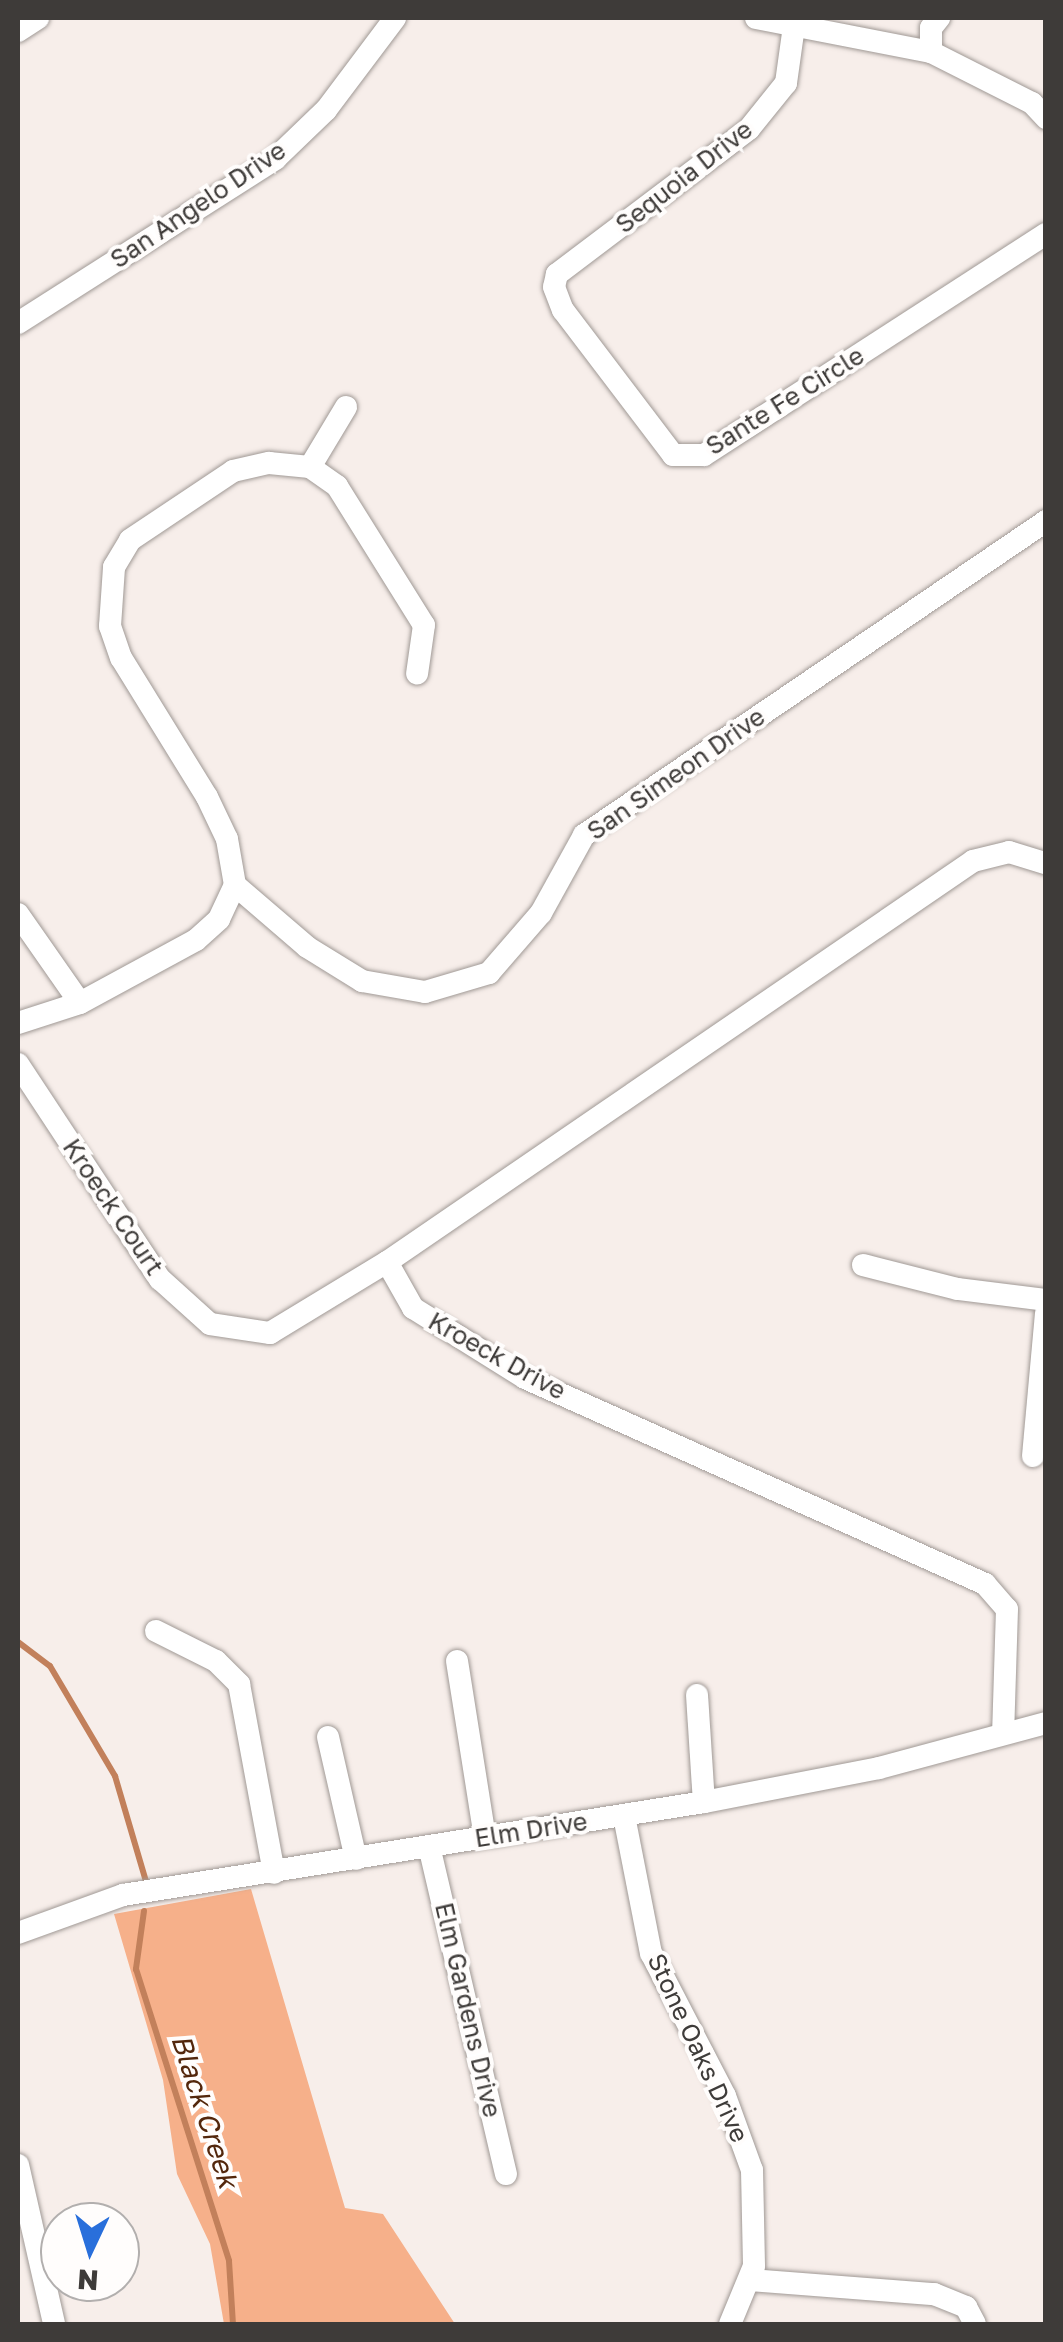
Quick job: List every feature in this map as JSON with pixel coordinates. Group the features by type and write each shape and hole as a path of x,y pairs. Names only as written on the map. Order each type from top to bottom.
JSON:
{"street":[{"path":"18,30 38,18"},
{"name":"San Angelo Drive","path":"18,323 275,159 326,110 395,18"},
{"path":"756,18 932,52 1032,103 1046,118"},
{"path":"932,52 931,28 938,18"},
{"name":"Sequoia Drive","path":"562,310 554,287 557,274 750,129 776,98 786,83 794,26"},
{"name":"Sante Fe Circle","path":"562,310 661,444 674,455 704,454 1046,234"},
{"path":"310,467 346,407"},
{"path":"18,1024 80,1003 196,940 219,919 235,886 227,838 207,797 121,658 110,626 114,567 130,540 233,471 269,463 310,467 337,486 424,625 416,674"},
{"name":"San Simeon Drive","path":"235,886 307,947 362,982 425,992 489,973 541,913 584,835 1046,521"},
{"path":"387,1262 973,861 1009,852 1046,864"},
{"path":"18,914 80,1003"},
{"name":"Kroeck Court","path":"18,1064 160,1280 210,1324 270,1333 387,1262"},
{"name":"Kroeck Drive","path":"387,1262 413,1308 525,1378 984,1584 1007,1609 1003,1733"},
{"path":"863,1265 958,1289 1046,1300"},
{"path":"1033,1456 1046,1314"},
{"path":"156,1631 216,1661 239,1684 274,1873"},
{"path":"456,1661 485,1837"},
{"path":"696,1695 704,1802"},
{"name":"Elm Drive","path":"18,1933 123,1896 704,1802 880,1768 1046,1723"},
{"path":"328,1737 356,1859"},
{"name":"Stone Oaks Drive","path":"624,1816 651,1953 725,2096 752,2170 757,2210 750,2280 730,2324"},
{"name":"Elm Gardens Drive","path":"429,1846 506,2174"},
{"path":"18,2165 54,2324"},
{"path":"750,2280 934,2294 966,2307 974,2324"}],"shaded area":[{"path":"251,1889 345,2208 383,2214 455,2324 224,2324 210,2244 177,2174 163,2080 114,1914"}],"waterway":[{"name":"Black Creek","path":"18,1642 50,1666 115,1776 146,1881"},
{"name":"Black Creek","path":"144,1911 136,1969 229,2261 233,2324"}]}
